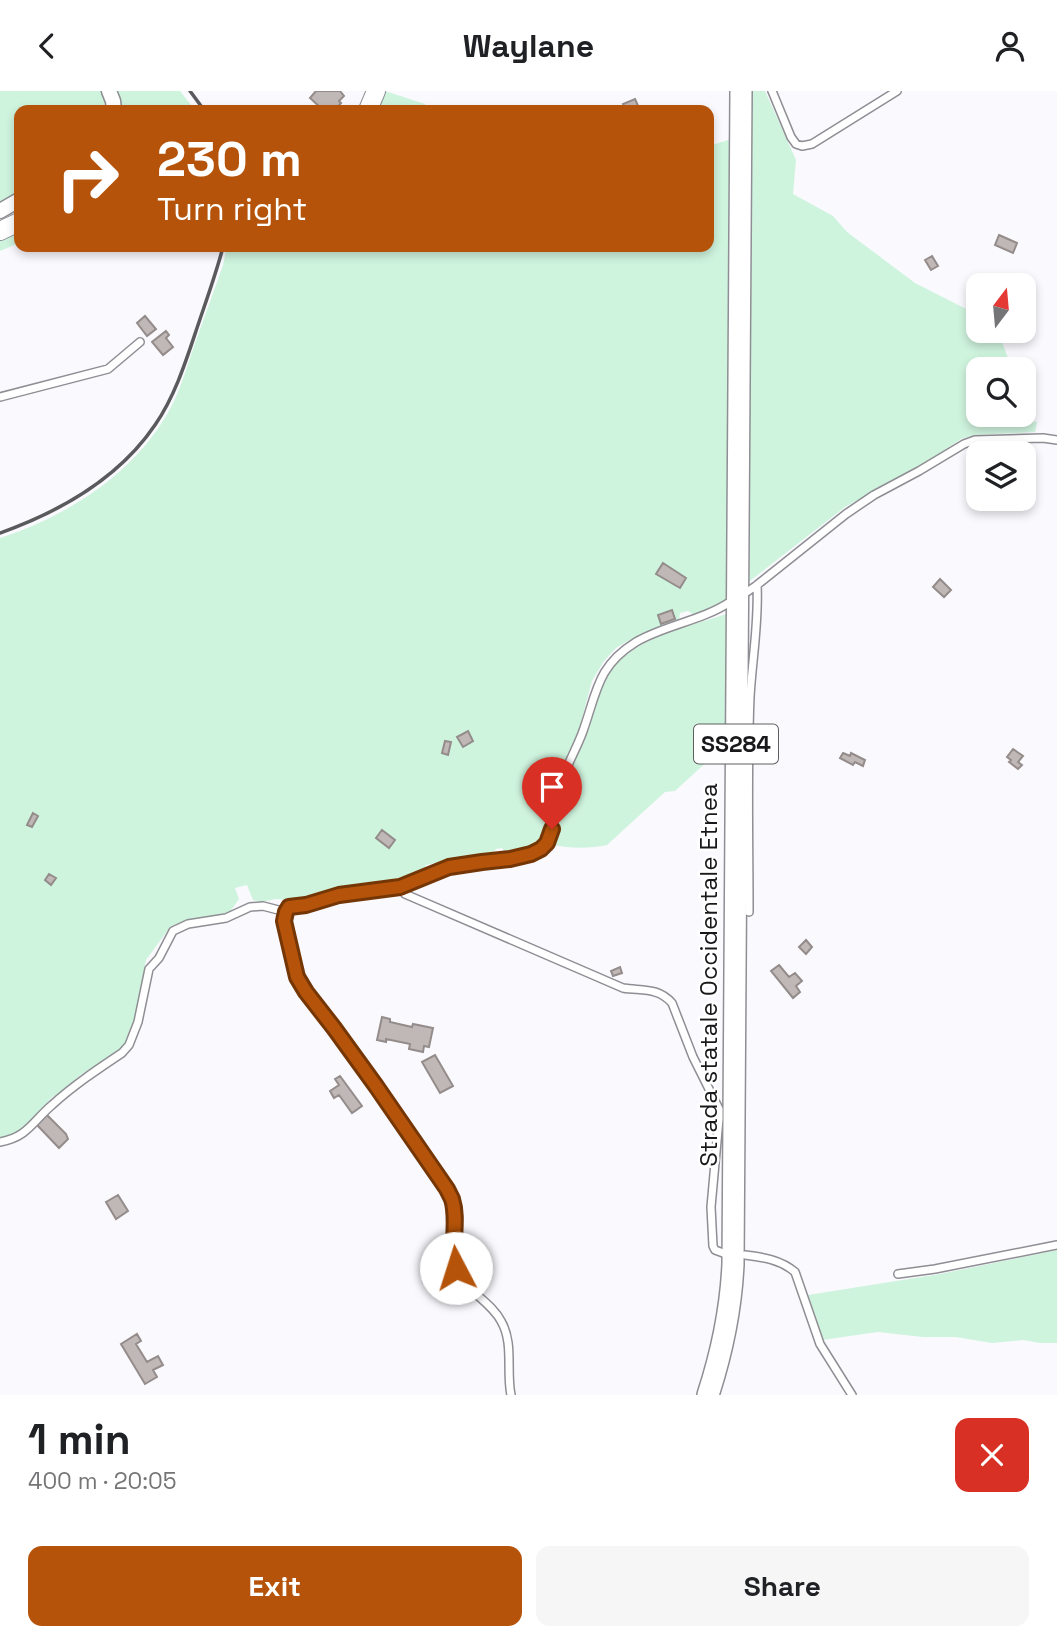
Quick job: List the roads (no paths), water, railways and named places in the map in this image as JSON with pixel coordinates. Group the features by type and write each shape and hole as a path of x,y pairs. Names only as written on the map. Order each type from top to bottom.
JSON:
{"main road":[{"name":"Strada statale Occidentale Etnea","path":"709,1395 726,1330 733,1265 741,91"}],"lane":[{"path":"772,91 791,137 796,144 802,146 812,144 897,91"},
{"path":"0,397 108,369 139,342"},
{"path":"747,592 846,514 964,444 975,440 1057,440"},
{"path":"749,912 750,698 759,610 757,585"},
{"path":"511,1395 507,1335 502,1322 494,1310 466,1285 456,1268 452,1199 297,977 284,921 286,912 289,907 339,895 400,887 449,867 510,859 541,849 550,837 563,780 578,746 596,688 612,661 639,641 718,610 730,602"},
{"path":"400,887 405,894 623,988 657,991 672,1003 693,1057 719,1109 711,1207 713,1245 715,1250 726,1254"},
{"path":"0,1142 22,1135 50,1106 129,1045 138,1022 149,968 159,958 173,931 188,924 226,918 250,907 263,906 286,912"},
{"path":"898,1274 1057,1245"},
{"path":"745,1255 776,1261 795,1272 820,1344 852,1395"}],"railway":[{"path":"190,91 200,105"},
{"path":"0,533 44,515 86,491 124,461 155,425 189,353 222,252"}]}
